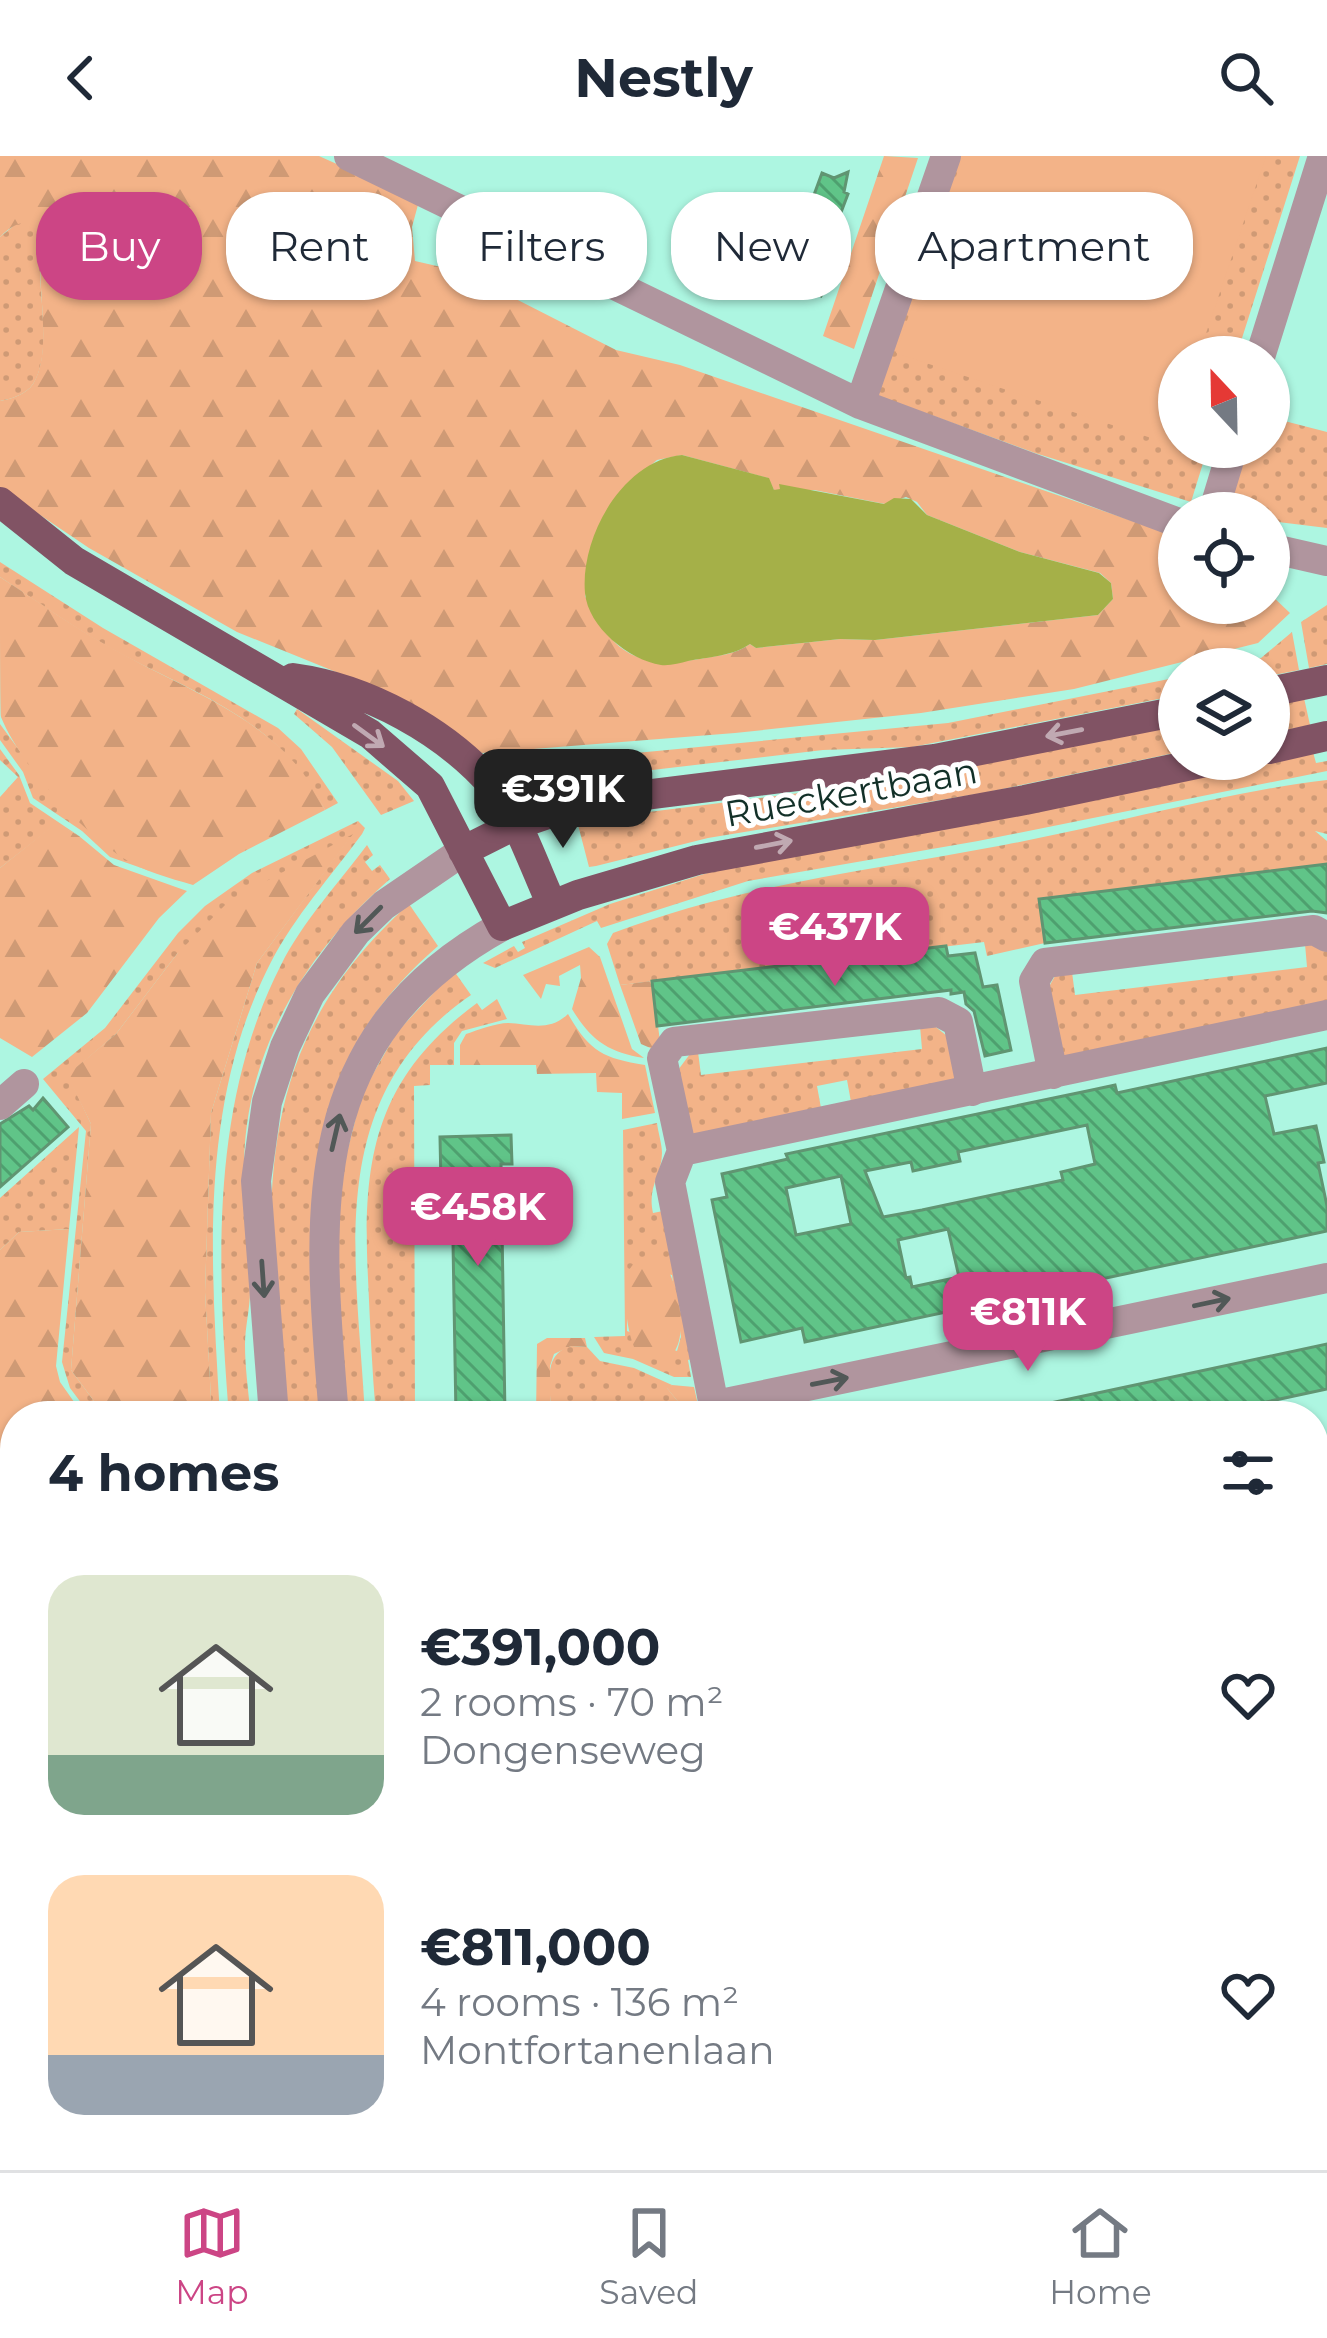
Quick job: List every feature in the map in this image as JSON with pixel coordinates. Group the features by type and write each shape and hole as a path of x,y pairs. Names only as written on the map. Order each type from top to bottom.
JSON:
{"main road":[{"path":"0,502 74,561 370,734 430,786 502,926"},
{"path":"269,675 346,691 438,737 494,786 552,905"},
{"path":"1290,688 1327,680"},
{"name":"Rueckertbaan","path":"463,851 514,826 580,803 935,759 1158,715"},
{"path":"1290,744 1327,736"},
{"name":"Rueckertbaan","path":"502,926 552,905 697,860 1158,772"}],"street":[{"path":"349,156 860,404 1158,516"},
{"path":"860,404 946,156"},
{"path":"1267,336 1324,156"},
{"path":"1290,553 1327,561"},
{"path":"273,1401 256,1181 267,1102 285,1047 310,994 356,932 384,905 463,851"},
{"path":"333,1401 325,1308 325,1212 335,1130 345,1099 371,1045 406,996 461,948 502,926"},
{"path":"1052,1074 1034,981 1046,962 1314,930 1327,937"},
{"path":"714,1401 670,1182 682,1150 662,1058 674,1042 939,1012 958,1022 973,1091"},
{"path":"682,1150 1327,1015"},
{"path":"758,1401 1327,1278"}],"green space":[{"path":"0,156 319,156 399,192 226,192 226,300 412,300 412,227 415,261 436,266 436,300 518,300 616,350 680,365 1158,530 1158,624 1278,624 1258,643 1238,648 1158,648 1158,668 1074,689 921,713 482,753 378,689 237,632 89,548 0,488 0,401 27,391 40,368 42,300 202,300 202,192 36,192 36,223 10,228 0,237","holes":["682,455 768,478 774,490 814,490 885,504 906,497 927,515 1020,552 1100,573 1111,583 1113,599 1098,615 875,640 756,648 750,644 729,654 683,661 646,660 618,646 585,596 631,482 657,460"]},
{"path":"884,156 918,158 907,192 875,192 875,286 854,349 823,336 835,300 851,300 851,253"},
{"path":"942,156 1300,156 1243,336 1158,336 1158,468 1202,468 1194,492 1159,492 859,389 891,300 1193,300 1193,192 929,192"},
{"path":"963,156 1266,156 1205,336 1158,336 1158,440 896,353 914,300 1193,300 1193,192 951,192"},
{"path":"412,198 419,201 412,227"},
{"path":"36,222 36,300 42,300 43,350 33,384 0,401 0,237 17,223"},
{"path":"1290,422 1327,432 1327,528 1290,524 1290,492 1229,492 1231,468 1290,468"},
{"path":"0,562 103,628 278,728 301,749 338,803 325,810 287,755 239,716 61,618 0,577"},
{"path":"0,577 102,643 207,697 262,733 287,754 325,810 239,854 193,885 123,858 53,795 22,755 1,717"},
{"path":"1327,605 1327,664 1309,668 1301,622"},
{"path":"1292,632 1299,670 1290,672 1290,648 1273,648"},
{"path":"1158,681 1158,699 912,747 823,750 601,776 542,788 525,786 615,755 948,723"},
{"path":"1304,698 1310,725 1290,729 1290,701"},
{"path":"297,709 398,781 414,801 381,815 332,747 294,714"},
{"path":"0,724 85,827 150,871 110,857 82,831 33,798 23,772 0,740"},
{"path":"1158,728 1158,756 983,793 708,838 596,866 589,867 577,821 870,784"},
{"path":"0,749 19,775 30,803 79,836 56,824 0,868 0,797 18,777 0,760"},
{"path":"1313,752 1316,763 1327,761 1327,771 1290,778 1290,757"},
{"path":"1179,780 1282,780 748,881 601,928 597,921 495,968 483,963 514,946 518,952 525,948 522,942 610,904 723,868"},
{"path":"1327,780 1327,834 1315,831 1327,841 1327,864 1040,899 1045,943 987,956 984,942 620,985 607,944 613,933 661,916 757,891"},
{"path":"358,821 365,828 271,962 247,1016 231,1071 215,1184 219,1401 211,1401 205,1292 211,1113 257,963 350,837 177,954 116,1034 68,1075 91,1124 71,1370 94,1401 80,1401 62,1362 86,1131 43,1079 105,1028 178,933 205,906 252,873"},
{"path":"56,823 114,865 187,891 159,918 87,1013 32,1057 0,1038 0,868"},
{"path":"353,834 257,963 211,1113 205,1292 211,1401 94,1401 71,1370 91,1124 67,1075 116,1034 177,954 228,902"},
{"path":"367,845 373,855 365,862 372,871 380,865 390,879 359,908 306,974 284,1009 254,1087 244,1172 249,1401 228,1401 221,1243 230,1129 258,1018 281,965 310,918"},
{"path":"409,904 438,946 387,998 352,1051 329,1106 317,1163 313,1221 321,1401 277,1401 271,1271 277,1140 291,1079 316,1019 355,961"},
{"path":"1305,944 1327,947 1327,1005 1063,1059 1046,992 1055,976 1072,972 1075,995 1307,967"},
{"path":"589,947 600,957 632,1049 644,1058 610,1048 579,1020 572,1009 580,965 559,976 560,986 546,984 541,999 523,975"},
{"path":"454,971 471,995 423,1036 390,1082 369,1132 355,1241 364,1401 339,1401 333,1208 362,1093 397,1032"},
{"path":"652,981 660,1041 655,1050 641,1044 620,985"},
{"path":"497,999 507,1019 462,1031 454,1043 454,1065 430,1065 430,1085 414,1086 415,1401 375,1401 368,1195 382,1124 416,1061 477,1003 482,1010"},
{"path":"568,1014 599,1051 645,1065 655,1113 622,1119 622,1093 597,1092 596,1073 537,1074 536,1065 460,1065 460,1045 466,1034 503,1023 546,1025"},
{"path":"932,1024 947,1036 956,1078 952,1084 693,1137 678,1070 690,1054 698,1052 701,1075 922,1049 920,1026","holes":["847,1080 851,1102 821,1108 817,1086"]},
{"path":"657,1123 662,1153 653,1188 653,1213 663,1211 695,1358 688,1360 691,1377 674,1377 633,1359 604,1353 594,1337 625,1336 623,1130","holes":["631,1268 672,1275 681,1337 677,1351 627,1331"]},
{"path":"79,1127 69,1229 19,1232 0,1250 0,1198"},
{"path":"69,1229 56,1366 73,1401 0,1401 0,1250 19,1232"},
{"path":"645,1258 662,1261 679,1307 678,1343 671,1355 658,1360 638,1354 626,1314 629,1271"},
{"path":"547,1338 585,1338 587,1347 571,1346 554,1354 550,1401 536,1401 537,1344"},
{"path":"587,1347 600,1361 634,1368 672,1385 667,1388 678,1401 550,1401 551,1366 561,1351"},
{"path":"666,1387 694,1387 697,1401 678,1401"}],"shaded area":[{"path":"682,455 769,478 774,490 780,489 779,484 884,504 894,498 911,499 927,515 1020,552 1099,573 1111,583 1113,599 1098,615 875,640 756,648 750,644 728,654 675,664 649,662 612,640 594,618 585,593 585,571 598,526 624,486 661,460"}],"building":[{"path":"848,172 844,192 815,192 822,173 834,178"},
{"path":"1327,864 1327,913 1045,943 1039,899"},
{"path":"946,946 948,956 975,953 983,987 997,985 1011,1050 985,1056 974,1011 966,1004 964,992 951,994 951,990 657,1026 652,981"},
{"path":"1327,1048 1327,1083 1265,1096 1274,1134 1316,1126 1324,1162 1318,1163 1327,1231 805,1342 802,1328 741,1342 712,1200 727,1197 722,1174 788,1159 786,1154 1115,1085 1117,1093","holes":["1087,1125 1095,1164 1061,1172 1063,1180 922,1210 883,1217 865,1171 911,1162 913,1171 960,1161 958,1152","841,1176 851,1224 796,1235 786,1188","948,1229 959,1277 912,1287 898,1240"]},
{"path":"43,1098 68,1127 0,1187 0,1124 29,1106 33,1110"},
{"path":"511,1135 512,1164 501,1164 505,1401 456,1401 452,1184 441,1184 440,1137"},
{"path":"1327,1344 1327,1389 1271,1401 1060,1401"}]}
